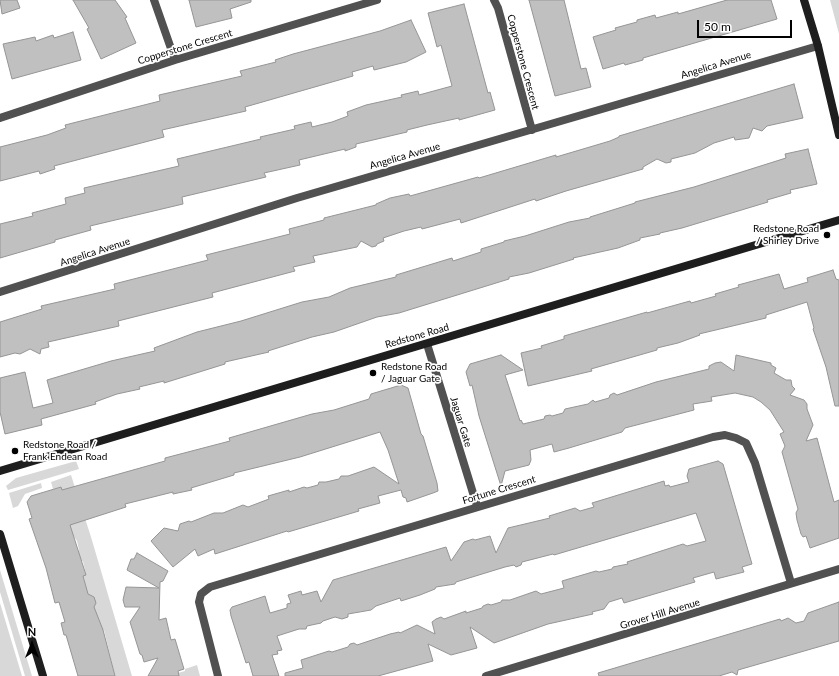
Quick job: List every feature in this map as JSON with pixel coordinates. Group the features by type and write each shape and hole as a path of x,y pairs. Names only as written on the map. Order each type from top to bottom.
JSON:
{"street":[{"path":"154,0 175,60"},
{"name":"Copperstone Crescent","path":"0,118 175,60 377,0"},
{"name":"Copperstone Crescent","path":"494,0 498,8 532,130"},
{"path":"804,0 818,46 839,135"},
{"name":"Angelica Avenue","path":"0,292 298,198 818,46"},
{"name":"Redstone Road","path":"0,471 839,220"},
{"name":"Jaguar Gate","path":"427,344 477,506"},
{"name":"Fortune Crescent","path":"218,676 199,602 201,594 210,587 477,506 714,437 725,436 736,438 746,444 755,463 791,583"},
{"path":"0,534 43,676"},
{"name":"Grover Hill Avenue","path":"486,676 839,569"}],"shaded area":[{"path":"830,0 839,0 839,34"},
{"path":"76,461 79,469 8,490 6,486 16,478"},
{"path":"71,475 132,676 115,676 104,630 100,631 99,620 91,614 94,597 87,597 84,578 81,577 86,575 83,561 76,562 79,550 77,541 70,531 66,505 61,487 53,489 51,482"},
{"path":"41,483 42,488 25,494 18,506 13,508 9,493"},
{"path":"0,570 32,676 25,676 0,592"},
{"path":"0,603 22,676 0,676"},
{"path":"197,665 200,676 176,676 178,673 185,671 185,669"}],"building":[{"path":"0,0 17,0 20,8 2,14"},
{"path":"73,0 115,0 127,17 125,18 136,43 101,59 87,29 89,28"},
{"path":"189,0 251,0 251,2 230,9 232,18 196,27"},
{"path":"529,0 564,0 581,69 586,68 591,87 555,96"},
{"path":"727,0 771,0 777,19 643,58 643,60 625,65 624,63 603,69 593,37 616,30 615,28 637,22 637,20 655,15 656,18 678,12 678,14"},
{"path":"464,4 488,93 490,92 495,110 459,120 459,118 407,130 407,132 356,144 356,147 345,151 345,149 299,160 300,165 264,173 266,177 182,197 183,204 90,226 91,230 0,258 0,224 33,216 32,213 66,204 65,198 85,193 84,188 179,166 177,159 261,139 260,137 295,129 294,126 311,122 312,127 332,122 348,116 347,112 366,105 402,97 401,95 418,91 419,95 452,86 441,45 437,47 428,13"},
{"path":"411,20 426,52 406,62 374,70 373,66 352,72 353,76 245,107 246,111 162,130 164,137 54,166 55,169 40,174 39,171 0,181 0,147 47,135 66,128 65,125 160,101 159,95 242,76 240,71 276,62 275,60 293,54 380,31"},
{"path":"73,32 81,60 12,79 3,44 35,37 36,41 53,35 54,38"},
{"path":"794,84 803,118 767,126 762,131 753,128 749,138 735,140 734,137 714,143 695,153 671,159 671,162 666,163 657,159 643,167 643,169 536,201 535,199 461,223 460,219 422,229 421,227 404,231 383,238 384,241 376,246 372,247 361,241 357,247 313,256 315,262 293,267 295,271 212,293 213,297 118,321 119,326 48,342 49,347 41,349 40,354 30,349 20,354 15,353 0,357 0,322 42,309 41,306 115,289 114,284 208,260 206,255 290,234 289,229 324,220 324,218 376,205 390,198 409,194 410,196 478,177 479,178 556,155 556,157 610,141 619,136"},
{"path":"808,149 817,184 790,190 791,193 767,200 768,202 682,228 640,238 640,240 618,248 573,258 574,259 529,273 509,277 509,279 399,313 377,317 334,332 312,337 268,351 269,352 225,362 225,364 164,383 164,381 139,387 140,389 117,394 95,402 96,404 41,419 42,425 5,434 0,412 0,378 25,372 33,408 53,403 47,380 111,361 155,351 154,348 197,332 241,321 302,302 329,297 350,288 396,277 396,275 452,258 453,261 481,252 481,249 504,241 569,222 590,218 635,202 694,187 786,158 785,154"},
{"path":"833,270 836,279 839,280 839,406 835,406 826,367 813,329 807,302 766,315 766,318 699,334 700,335 678,343 657,348 657,350 591,369 592,371 528,386 521,353 542,348 541,346 564,339 564,336 647,312 716,296 715,294 739,287 738,285 779,274 784,289 808,282 807,278"},
{"path":"501,355 523,370 505,375 520,421 521,420 523,424 544,419 545,416 563,413 565,409 588,404 593,400 595,402 609,398 610,395 614,393 617,395 656,382 709,369 709,366 715,363 721,362 734,371 736,355 771,363 771,365 776,368 774,373 786,380 791,380 792,386 795,389 790,395 804,400 807,404 807,409 813,425 806,441 817,438 834,502 839,500 839,538 810,548 806,536 803,537 801,534 797,520 796,513 798,509 782,452 785,446 780,434 784,432 770,410 761,402 753,397 735,393 711,397 712,401 693,404 694,410 625,428 622,432 569,448 554,452 552,444 530,450 531,460 529,465 505,471 501,486 479,416 472,385 470,386 466,372 470,364"},
{"path":"401,385 408,388 437,483 438,491 407,502 406,498 403,497 401,490 378,496 380,503 358,509 359,511 288,532 287,531 215,554 214,549 198,556 195,549 173,567 151,541 164,528 178,531 180,524 189,521 191,522 214,513 223,513 243,505 248,507 269,499 268,496 289,490 289,492 304,487 307,488 318,485 319,482 339,479 341,476 348,476 374,467 399,484 388,450 380,432 300,457 234,473 234,475 191,488 192,490 173,494 173,492 125,504 126,507 70,525 86,575 83,576 88,594 94,597 96,603 94,607 103,630 115,676 78,676 66,635 64,635 61,623 65,622 59,602 55,603 46,568 29,519 32,518 27,502 31,496 61,487 62,490 165,461 165,458 230,441 229,438 312,414 334,410 369,399 371,394"},
{"path":"718,461 723,464 752,564 742,567 744,572 716,579 714,572 693,578 695,582 624,603 622,598 609,602 604,609 592,612 593,614 548,624 494,643 470,627 477,648 451,655 428,644 433,661 378,676 285,676 285,673 303,668 301,660 329,651 332,652 348,647 350,644 354,643 357,645 390,634 400,633 417,625 435,634 432,622 441,617 444,619 466,611 466,613 482,608 488,604 491,605 501,602 502,600 510,600 536,591 541,594 564,588 562,581 596,571 599,572 612,569 613,567 628,564 627,562 683,544 687,546 706,541 696,513 554,555 522,562 521,565 516,567 514,565 505,567 456,582 455,584 436,587 435,589 420,595 401,601 400,598 376,606 371,610 348,614 348,617 342,619 335,617 321,623 307,626 306,629 299,629 277,636 282,650 277,651 278,654 272,655 279,676 253,676 249,662 246,663 231,616 230,610 232,607 265,596 270,613 287,608 287,604 291,603 288,595 301,591 302,595 317,591 321,602 333,580 446,547 451,561 464,542 473,539 475,540 490,536 496,553 508,528 550,518 549,516 575,508 580,511 594,507 592,503 664,481 665,486 669,485 670,487 689,482 687,476 689,469"},
{"path":"137,553 168,571 163,581 160,582 159,620 166,618 171,640 175,639 184,669 178,671 179,676 148,676 158,658 144,662 142,655 140,654 130,622 140,607 125,607 123,600 126,587 159,588 127,570 131,559 134,559"},
{"path":"839,602 839,641 738,670 737,675 732,672 719,676 599,676 598,673 780,619 781,621 788,618 796,623 804,621 808,613"}],"place":[{"name":"Redstone Road / Shirley Drive","path":"827,235"},
{"name":"Redstone Road / Jaguar Gate","path":"373,373"},
{"name":"Redstone Road / Frank Endean Road","path":"15,451"}]}
